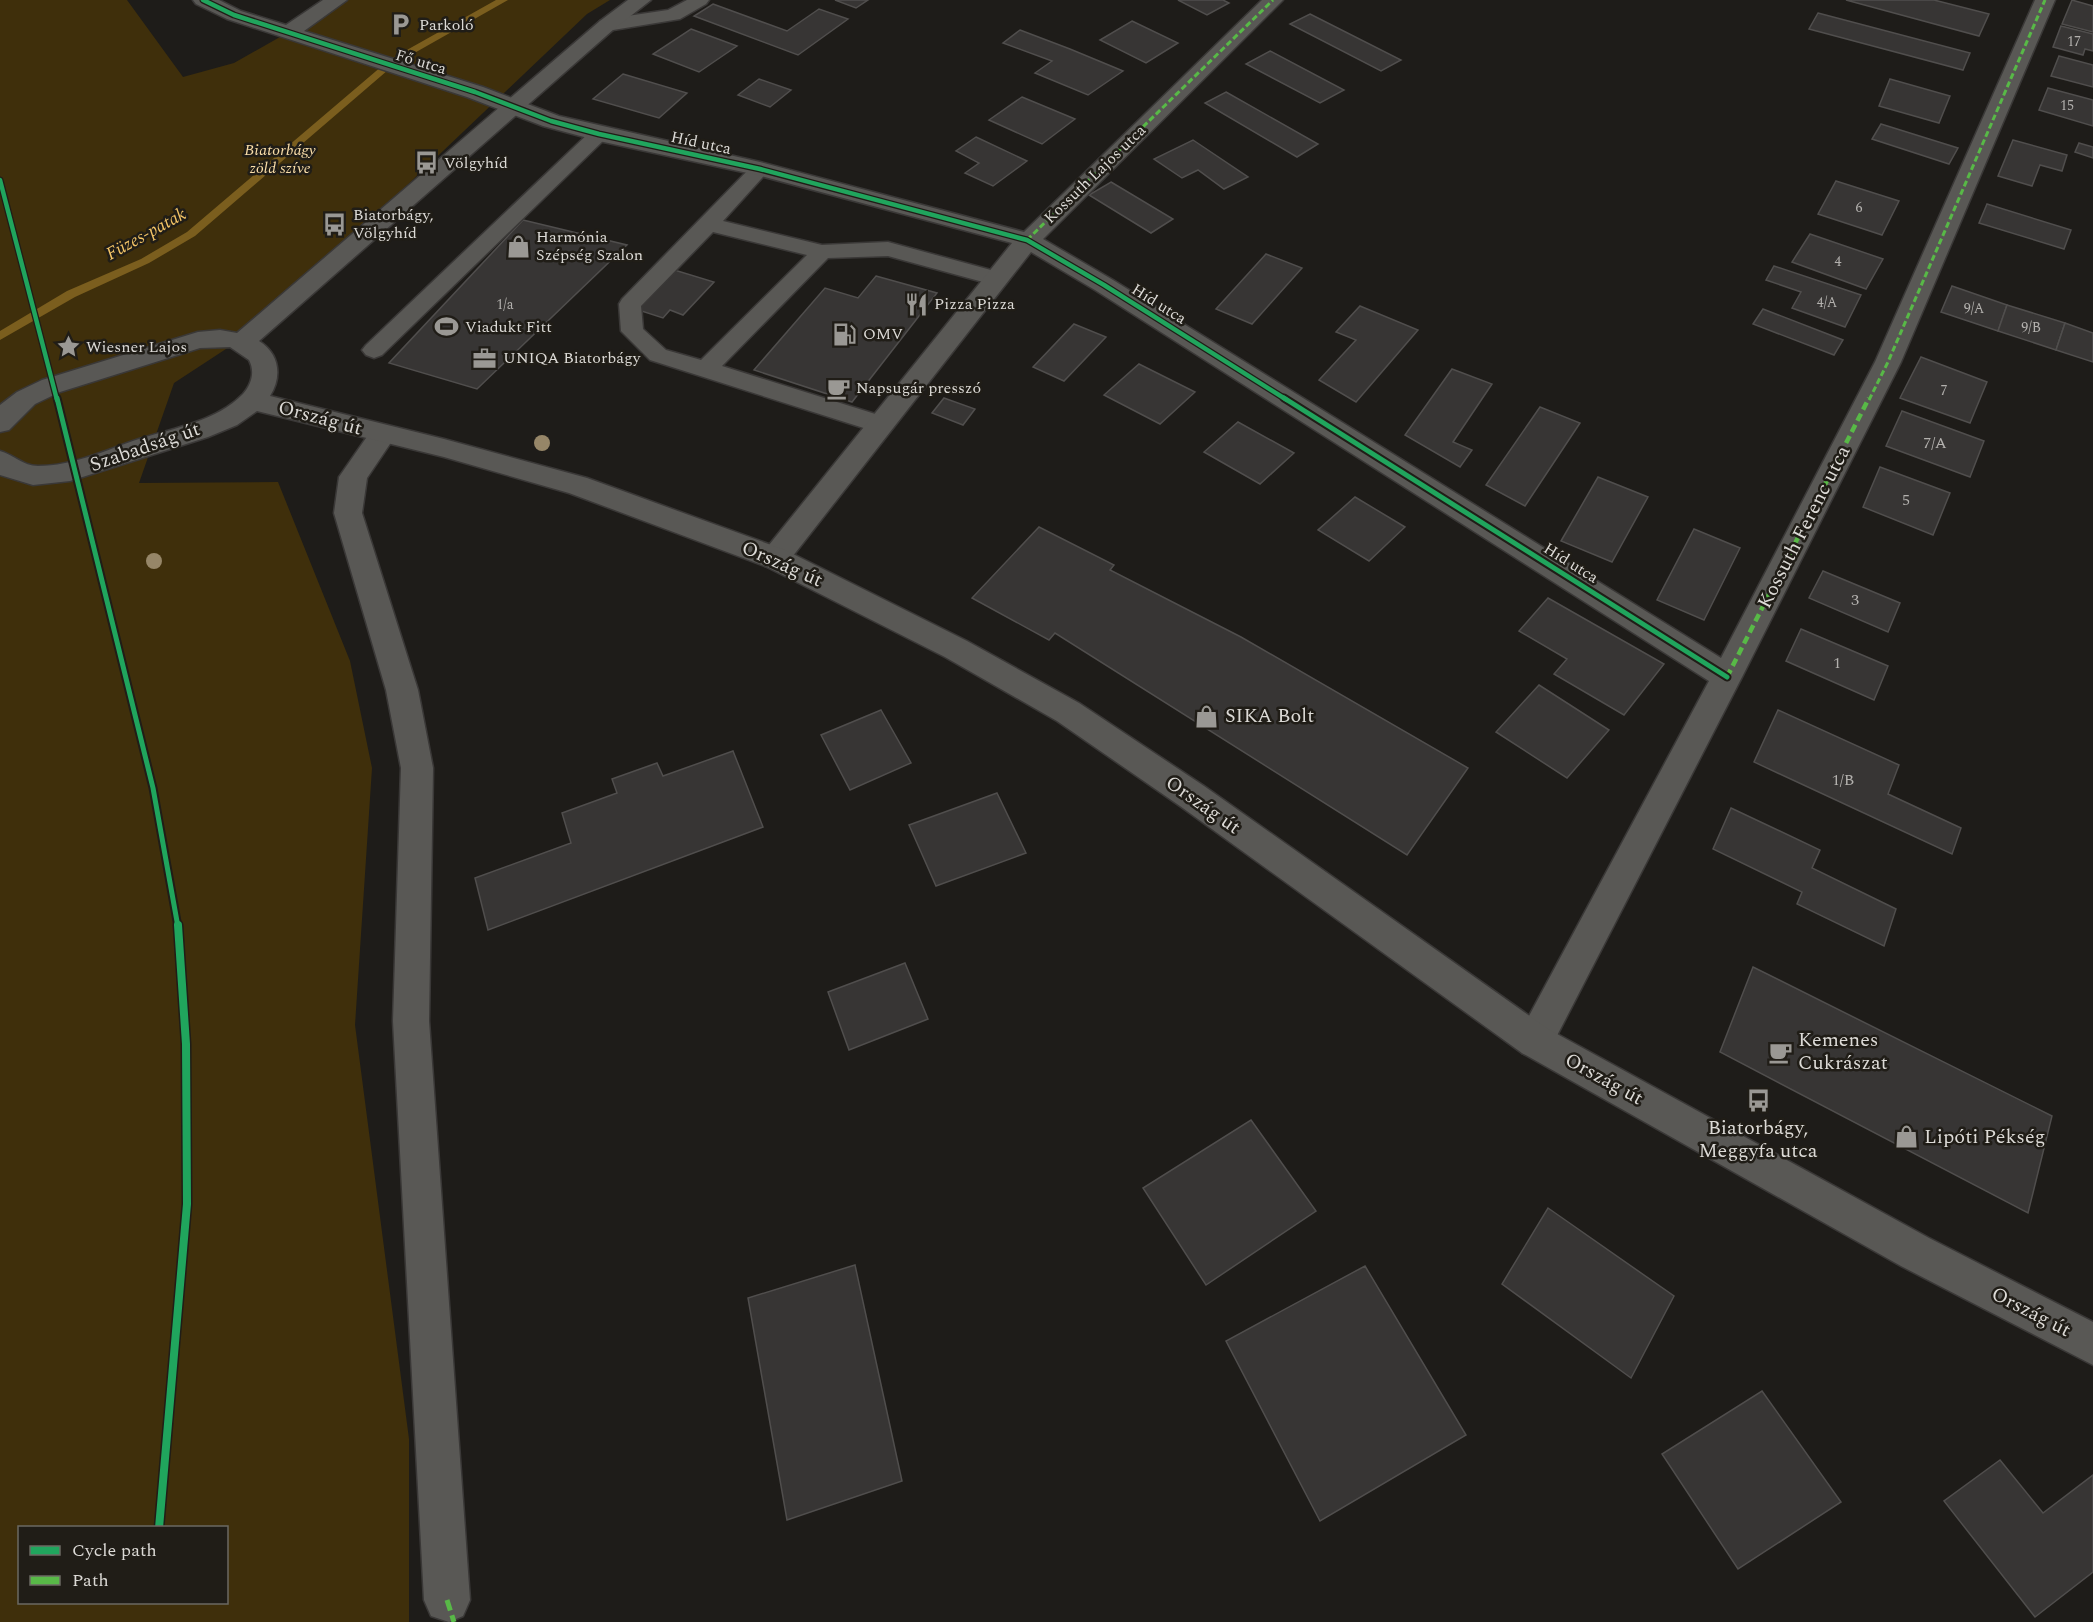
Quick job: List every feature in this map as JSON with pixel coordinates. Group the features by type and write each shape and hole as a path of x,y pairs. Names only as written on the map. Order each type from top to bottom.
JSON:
{"street":[{"name":"Fő utca","path":"203,0 234,15 512,107"},
{"path":"287,33 337,0"},
{"path":"242,342 607,25 641,0"},
{"name":"Kossuth Lajos utca","path":"775,558 994,278 1027,240 1273,0"},
{"name":"Kossuth Ferenc utca","path":"1535,1041 1727,677 1888,362 2045,0"},
{"name":"Híd utca","path":"512,107 599,134 760,169 1027,240 1104,285 1727,677"},
{"path":"4,414 26,398 51,386 198,340 218,339 242,342 258,351 267,371 265,381 252,401"},
{"name":"Ország út","path":"252,401 383,435 444,448 577,485 775,558 956,650 1068,712 1192,796 1535,1041 1915,1252 2093,1344"},
{"name":"Szabadság út","path":"3,468 25,475 46,476 75,470 217,422 252,401"},
{"path":"383,435 353,477 348,513 402,690 417,768 411,1021 447,1600"}],"lane":[{"path":"607,25 673,15 700,0"},
{"path":"374,350 599,134"},
{"path":"760,169 630,304 632,332 658,355 879,424"},
{"path":"708,224 822,252 888,249 994,278"},
{"path":"705,369 822,252"}],"green space":[{"name":"Biatorbágy zöld szíve","path":"0,0 127,0 183,77 234,63 287,33 337,0 610,0 587,14 255,330 174,383 139,483 278,482 350,661 372,768 355,1025 409,1439 409,1622 0,1622"}],"building":[{"path":"835,0 868,0 856,8"},
{"path":"1178,0 1223,0 1229,3 1207,15"},
{"path":"1846,0 1934,0 1989,14 1979,36"},
{"path":"2072,0 2093,6 2093,32 2062,24"},
{"path":"713,4 787,31 819,9 848,19 798,55 694,16"},
{"path":"1818,13 1970,53 1963,70 1809,29"},
{"path":"1310,14 1401,60 1381,71 1290,24"},
{"path":"1132,21 1178,43 1146,63 1100,40"},
{"path":"2061,26 2093,34 2093,51 2085,49 2083,55 2053,47"},
{"path":"691,29 737,46 699,72 653,54"},
{"path":"1020,30 1123,71 1088,95 1035,73 1052,61 1003,43"},
{"path":"1270,51 1344,90 1320,103 1246,64"},
{"path":"2059,56 2093,65 2093,87 2051,76"},
{"path":"623,74 687,93 659,118 593,99"},
{"path":"759,79 791,90 770,107 738,95"},
{"path":"1890,79 1950,96 1939,123 1879,106"},
{"path":"2048,88 2093,100 2093,126 2039,110"},
{"path":"1226,92 1318,144 1297,157 1205,103"},
{"path":"1022,97 1075,119 1042,144 989,120"},
{"path":"1881,124 1958,148 1949,164 1872,139"},
{"path":"976,137 1027,161 993,186 965,173 979,163 956,151"},
{"path":"1193,140 1248,177 1224,189 1198,170 1182,178 1154,159"},
{"path":"2013,140 2067,155 2062,171 2040,165 2032,186 1998,176"},
{"path":"2079,143 2093,147 2093,158 2075,152"},
{"path":"1836,181 1899,201 1882,235 1818,214"},
{"path":"1111,182 1173,219 1151,233 1089,195"},
{"path":"1987,204 2071,230 2064,249 1979,223"},
{"path":"523,220 627,245 477,389 389,363"},
{"path":"1810,234 1883,259 1866,289 1792,262"},
{"path":"1266,254 1302,268 1252,324 1216,309"},
{"path":"1774,266 1861,295 1845,327 1792,308 1801,292 1766,280"},
{"path":"671,269 714,282 683,315 670,310 663,318 632,308"},
{"name":"OMV","path":"876,276 937,293 852,402 754,370 825,288 858,298"},
{"path":"1952,286 2007,305 1998,331 1941,312"},
{"path":"2007,305 2065,323 2056,350 1998,331"},
{"path":"1360,306 1418,330 1356,402 1319,380 1356,340 1336,332"},
{"path":"1763,309 1843,340 1834,355 1753,324"},
{"path":"2065,323 2093,333 2093,362 2056,350"},
{"path":"1074,324 1106,337 1064,381 1033,367"},
{"path":"1921,357 1987,382 1970,423 1900,398"},
{"path":"1139,364 1195,392 1160,424 1104,395"},
{"path":"1452,369 1492,384 1453,442 1472,450 1460,467 1405,435"},
{"path":"944,398 975,409 963,425 932,413"},
{"path":"1540,407 1580,423 1525,506 1486,485"},
{"path":"1902,411 1984,441 1970,477 1886,446"},
{"path":"1238,422 1294,453 1260,484 1204,452"},
{"path":"1880,467 1950,493 1933,535 1863,507"},
{"path":"1598,477 1648,497 1612,562 1561,541"},
{"path":"1355,497 1405,527 1369,561 1318,530"},
{"path":"1039,527 1114,565 1110,570 1241,637 1468,768 1407,855 1055,633 1049,640 972,598"},
{"path":"1694,529 1740,548 1704,620 1657,600"},
{"path":"1823,571 1900,603 1888,632 1809,598"},
{"path":"1548,598 1664,664 1624,715 1554,674 1567,659 1519,631"},
{"path":"1801,629 1888,666 1874,700 1786,661"},
{"path":"1539,685 1609,730 1567,778 1496,732"},
{"path":"881,710 911,763 850,790 821,735"},
{"path":"1778,710 1899,765 1888,794 1961,828 1952,854 1754,762"},
{"path":"733,751 763,827 488,930 475,878 571,843 562,813 617,793 612,779 657,763 663,776"},
{"path":"997,793 1026,853 936,886 909,825"},
{"path":"1731,808 1820,850 1812,868 1896,909 1884,946 1797,904 1802,892 1713,849"},
{"path":"905,963 928,1019 849,1050 828,992"},
{"path":"1753,967 2052,1116 2028,1213 1720,1052"},
{"path":"1251,1120 1316,1211 1206,1285 1143,1188"},
{"path":"1548,1208 1674,1296 1631,1378 1502,1284"},
{"path":"855,1265 902,1481 787,1520 748,1298"},
{"path":"1365,1266 1466,1435 1320,1521 1226,1341"},
{"path":"1762,1391 1841,1502 1738,1569 1662,1454"},
{"path":"2000,1460 2043,1513 2093,1475 2093,1572 2035,1617 1944,1501"}],"waterway":[{"name":"Füzes-patak","path":"0,336 71,294 145,261 191,234 392,62 503,0"}],"marked path":[{"path":"1027,240 1273,0"},
{"path":"1727,677 1888,362 2045,0"},
{"path":"447,1600 454,1622"}],"cycle path":[{"path":"203,0 234,15 475,92 551,121 599,134 760,169 1027,240 1104,285 1727,677"},
{"path":"0,180 86,512 153,788 179,931 186,1044 187,1204 159,1526"}],"place":[{"name":"Parkoló","path":"401,25"},
{"name":"Völgyhíd","path":"426,163"},
{"name":"Biatorbágy, Völgyhíd","path":"335,224"},
{"name":"Harmónia Szépség Szalon","path":"518,246"},
{"name":"Pizza Pizza","path":"916,304"},
{"name":"Viadukt Fitt","path":"447,327"},
{"name":"OMV","path":"845,334"},
{"name":"Wiesner Lajos","path":"68,347"},
{"name":"UNIQA Biatorbágy","path":"485,358"},
{"name":"Napsugár presszó","path":"838,388"},
{"name":"SIKA Bolt","path":"1207,716"},
{"name":"Kemenes Cukrászat","path":"1780,1052"},
{"name":"Biatorbágy, Meggyfa utca","path":"1758,1100"},
{"name":"Lipóti Pékség","path":"1906,1137"}]}
